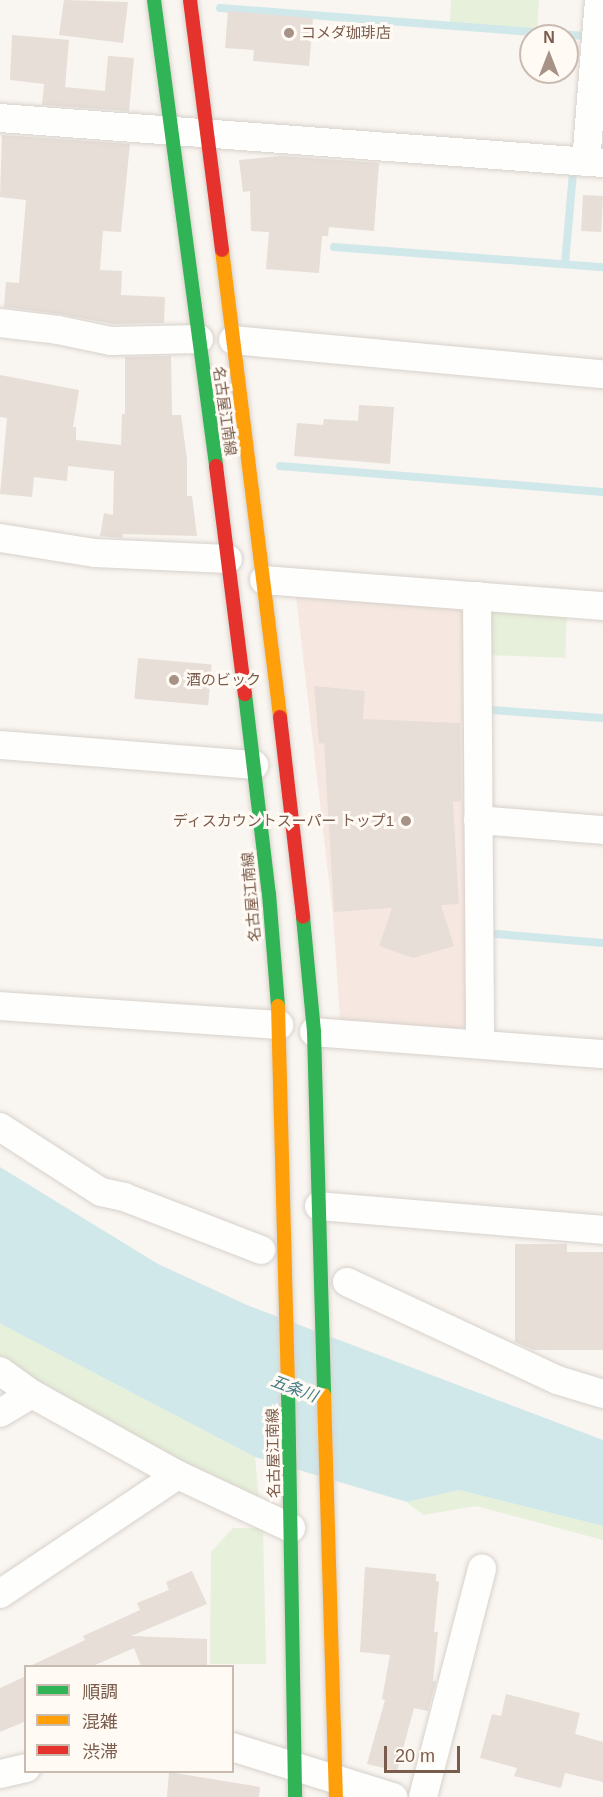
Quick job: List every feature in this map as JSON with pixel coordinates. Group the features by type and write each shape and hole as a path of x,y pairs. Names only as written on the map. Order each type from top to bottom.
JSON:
{"main road":[{"name":"名古屋江南線","path":"154,0 228,559 269,894 279,1025 295,1797"},
{"name":"名古屋江南線","path":"190,0 209,132 232,340 297,849 314,1032 335,1787"}],"street":[{"path":"0,118 595,162 599,0"},
{"path":"0,323 58,330 111,341 199,339"},
{"path":"232,340 603,374"},
{"path":"0,538 95,553 228,559"},
{"path":"264,580 603,606"},
{"path":"477,596 480,1044"},
{"path":"0,745 254,765"},
{"path":"478,820 603,830"},
{"path":"0,1006 279,1025"},
{"path":"314,1032 603,1054"},
{"path":"0,1127 103,1192 122,1208 286,1282"},
{"path":"103,1192 124,1197 261,1250"},
{"path":"318,1206 603,1230"},
{"path":"347,1282 557,1380 603,1394"},
{"path":"0,1371 32,1394 178,1475 291,1528"},
{"path":"0,1413 32,1394"},
{"path":"0,1594 178,1475"},
{"path":"423,1797 482,1569"},
{"path":"234,1748 294,1765 335,1787 393,1797"}],"shaded area":[{"path":"296,596 459,605 468,614 469,1022 461,1030 349,1023 340,1018 333,916"}],"green space":[{"path":"451,0 539,0 537,24 519,24 519,30 450,24"},
{"path":"489,607 567,610 565,658 487,655"},
{"path":"0,1323 255,1457 259,1501 44,1391 0,1360"},
{"path":"459,1490 603,1526 603,1540 476,1506 423,1515 407,1502"},
{"path":"233,1528 263,1528 266,1664 210,1664 211,1552"}],"water":[{"name":"五条川","path":"0,1167 158,1264 247,1305 603,1440 603,1526 459,1490 407,1502 255,1457 3,1325 0,1323"}],"building":[{"path":"64,0 128,2 123,43 59,35"},
{"path":"228,11 313,18 309,66 253,61 254,50 225,48"},
{"path":"12,35 69,40 65,87 105,91 108,56 134,58 129,111 42,105 44,84 10,80"},
{"path":"2,135 130,144 121,232 103,231 100,270 122,271 121,295 165,297 164,323 113,324 4,307 6,282 19,283 26,200 0,197"},
{"path":"281,156 379,163 374,231 329,227 328,236 322,236 319,273 266,269 269,232 251,231 250,191 243,192 239,160"},
{"path":"583,195 603,196 601,232 581,231"},
{"path":"171,356 172,415 181,415 187,459 187,496 192,496 197,536 123,534 122,538 100,536 104,513 113,515 114,471 68,466 67,481 34,477 32,497 0,494 7,418 0,417 0,375 79,390 73,427 76,427 76,440 121,445 122,414 125,414 125,357"},
{"path":"359,405 394,407 390,464 294,456 297,423 323,425 324,419 358,421"},
{"path":"138,658 212,664 208,705 134,699"},
{"path":"314,686 365,691 363,719 460,723 461,801 453,802 459,904 441,905 454,946 413,958 379,946 392,908 334,912 324,743 319,744"},
{"path":"515,1244 567,1244 567,1252 603,1252 603,1350 533,1350 515,1342"},
{"path":"365,1567 436,1574 436,1581 439,1582 434,1632 438,1632 433,1681 436,1681 428,1711 414,1708 397,1771 367,1764 385,1700 382,1699 390,1655 360,1652"},
{"path":"192,1571 207,1604 131,1636 207,1639 207,1665 141,1665 134,1648 95,1665 32,1665 85,1640 83,1636 140,1610 137,1603 169,1590 166,1582"},
{"path":"24,1677 24,1722 0,1732 0,1688"},
{"path":"506,1694 580,1713 575,1734 603,1742 603,1782 565,1773 561,1788 514,1776 517,1768 480,1758 492,1714 501,1716"},
{"path":"169,1773 260,1787 259,1797 167,1797"}],"waterway":[{"path":"220,8 582,36"},
{"path":"565,264 573,172"},
{"path":"334,247 603,267"},
{"path":"280,466 603,492"},
{"path":"491,710 603,718"},
{"path":"497,934 603,943"}],"traffic: fast":[{"path":"154,0 216,466"},
{"path":"245,694 269,894 278,1006"},
{"path":"303,917 314,1032 324,1395"},
{"path":"288,1388 295,1797"}],"traffic: slow":[{"path":"222,250 280,717"},
{"path":"278,1006 288,1388"},
{"path":"324,1395 336,1797"}],"traffic: jam":[{"path":"190,0 222,250"},
{"path":"216,466 245,694"},
{"path":"280,717 303,917"}],"place":[{"name":"コメダ珈琲店","path":"289,33"},
{"name":"酒のビック","path":"174,680"},
{"name":"ディスカウントスーパー トップ1","path":"406,821"}]}
